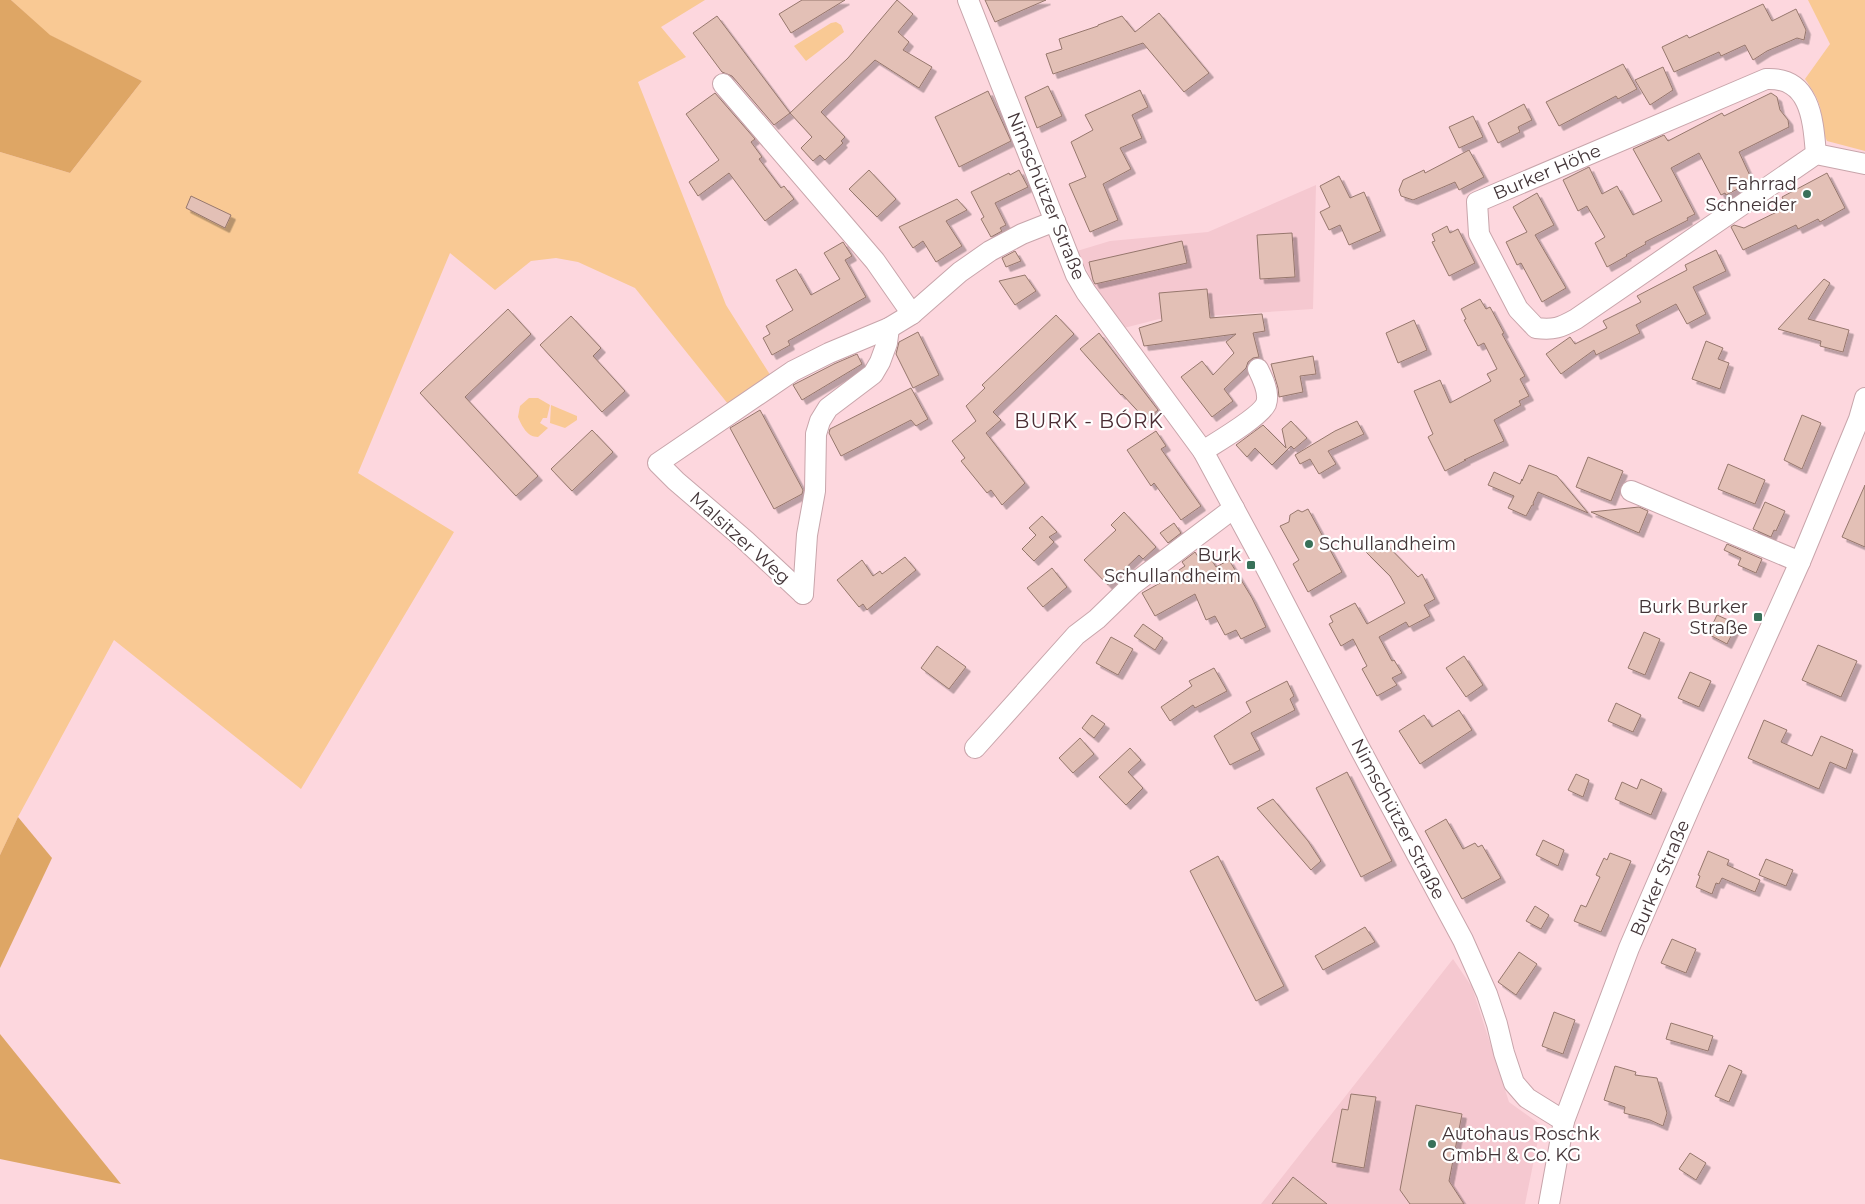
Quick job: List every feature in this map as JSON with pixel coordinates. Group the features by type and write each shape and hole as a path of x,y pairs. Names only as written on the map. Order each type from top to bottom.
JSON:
{"street":[{"name":"Nimschützer Straße","path":"968,0 1076,275 1086,292 1203,452 1234,508 1463,940 1487,994 1514,1083 1528,1098 1564,1121"},
{"name":"Burker Höhe","path":"1780,78 1797,88 1806,100 1814,124 1816,154 1576,319 1554,330 1536,328 1518,309 1479,234 1476,202 1766,79 1780,78"},
{"path":"724,84 875,261 912,314"},
{"path":"1816,154 1865,164"},
{"name":"Malsitzer Weg","path":"888,328 885,350 873,374 828,408 820,421 816,434 815,491 807,535 803,594 658,463 793,371 829,352 888,328 912,314 960,272 990,251 1022,234 1055,221"},
{"path":"1203,452 1258,414 1266,404 1267,396 1258,369"},
{"name":"Burker Straße","path":"1549,1204 1564,1121 1629,948 1862,420 1865,398"},
{"path":"1630,491 1800,562"},
{"path":"976,748 1076,635 1097,619 1132,585 1234,508"}],"shaded area":[{"path":"0,0 11,0 50,35 142,81 70,173 0,152"},
{"path":"11,0 705,0 661,27 686,57 638,82 726,305 774,381 732,409 635,288 578,262 556,258 531,261 495,290 450,253 358,473 454,532 301,789 114,640 18,817 0,855 0,152 70,173 142,81 49,35"},
{"path":"1808,0 1865,0 1865,151 1827,141 1825,136 1819,103 1805,79 1830,44"},
{"path":"836,22 841,25 844,32 806,61 794,46 831,23"},
{"path":"1316,185 1313,309 1159,319 1124,328 1099,294 1077,251 1110,241 1208,232"},
{"path":"529,398 538,398 550,405 547,418 543,418 540,423 548,428 538,437 528,433 518,417 520,406"},
{"path":"551,405 577,416 577,420 565,428 550,423"},
{"path":"18,817 52,858 0,968 0,855"},
{"path":"1453,959 1472,987 1509,1102 1541,1125 1525,1204 1261,1204"},
{"path":"0,1034 121,1184 0,1159"}],"building":[{"path":"802,0 845,0 791,33 779,14"},
{"path":"897,0 913,14 898,32 909,42 903,50 932,67 919,88 875,60 821,112 845,137 841,141 843,143 825,160 820,155 813,161 801,148 812,137 790,113 848,58"},
{"path":"985,0 1046,0 995,22"},
{"path":"1763,4 1772,21 1796,9 1806,30 1804,40 1797,38 1767,51 1753,60 1745,45 1721,56 1719,52 1674,72 1662,47 1687,35 1689,38"},
{"path":"1159,13 1209,73 1184,92 1143,43 1053,74 1046,54 1062,49 1059,39 1122,16 1135,32"},
{"path":"717,16 790,113 774,125 732,76 722,72 693,33"},
{"path":"1623,64 1637,89 1618,99 1616,96 1559,126 1546,102"},
{"path":"1663,67 1673,90 1650,105 1635,80"},
{"path":"1048,86 1062,116 1037,128 1025,97"},
{"path":"1140,90 1148,107 1132,115 1142,138 1120,148 1131,169 1103,184 1118,220 1090,232 1069,184 1086,177 1071,142 1093,130 1085,115"},
{"path":"988,91 1011,141 959,167 935,117"},
{"path":"715,93 755,139 751,142 762,157 759,159 781,188 784,186 794,199 765,221 729,173 698,196 689,182 719,160 686,114"},
{"path":"1771,93 1777,97 1780,110 1788,120 1789,127 1739,152 1752,180 1726,195 1725,193 1721,195 1699,153 1671,168 1695,214 1687,218 1688,220 1645,242 1646,244 1607,267 1595,243 1605,237 1587,206 1578,211 1563,180 1589,167 1602,194 1617,186 1633,215 1662,201 1633,149 1664,135 1668,141 1722,113 1724,116"},
{"path":"1524,104 1532,120 1518,127 1520,132 1498,143 1488,123"},
{"path":"1473,116 1483,137 1459,148 1449,127"},
{"path":"1469,150 1484,177 1459,190 1455,182 1413,200 1401,196 1399,190 1403,180 1424,170 1425,173"},
{"path":"869,170 896,199 877,217 849,189"},
{"path":"1019,170 1028,187 995,203 1006,225 1000,228 1002,231 991,237 981,219 984,217 971,192"},
{"path":"1827,173 1845,208 1820,222 1818,219 1798,229 1796,225 1743,250 1731,227 1734,225 1744,228 1787,207 1782,197"},
{"path":"1339,176 1350,198 1364,192 1381,231 1349,245 1340,225 1329,230 1320,212 1330,207 1320,186"},
{"path":"1537,193 1554,225 1535,235 1566,288 1542,302 1521,263 1517,265 1506,242 1527,232 1513,207"},
{"path":"191,196 231,215 225,228 186,208"},
{"path":"957,199 967,210 946,221 962,246 936,262 923,241 913,248 899,227"},
{"path":"1447,226 1450,233 1458,229 1475,263 1449,276 1432,242 1435,241 1432,234"},
{"path":"1292,233 1295,277 1260,279 1257,235"},
{"path":"1182,241 1187,263 1095,284 1093,280 1089,262"},
{"path":"843,242 852,256 845,260 866,297 788,341 790,345 772,355 763,338 770,334 766,326 793,310 776,280 796,269 811,295 840,279 824,253"},
{"path":"1716,250 1726,271 1693,287 1706,314 1687,324 1676,304 1636,325 1640,333 1596,355 1594,350 1561,374 1546,354 1570,337 1575,344 1607,328 1603,321 1641,302 1637,296 1687,270 1685,265"},
{"path":"1015,251 1021,261 1006,267 1002,258"},
{"path":"1025,275 1036,291 1015,305 999,281"},
{"path":"1824,279 1830,283 1808,319 1849,330 1843,352 1820,346 1821,341 1778,329"},
{"path":"1207,289 1210,318 1262,314 1265,331 1253,333 1259,357 1253,358 1248,362 1246,368 1224,389 1233,401 1212,417 1181,377 1202,361 1213,375 1234,353 1226,342 1236,334 1144,346 1139,328 1162,321 1159,293"},
{"path":"1480,299 1486,309 1490,307 1504,333 1502,334 1525,376 1520,379 1529,396 1519,401 1521,405 1494,420 1504,441 1445,471 1428,437 1433,434 1414,391 1440,380 1450,403 1491,381 1487,374 1497,369 1484,343 1478,346 1464,320 1466,319 1461,309"},
{"path":"508,309 531,334 465,397 538,476 516,496 420,393"},
{"path":"1056,315 1074,334 993,412 1001,420 986,433 1025,483 1002,505 991,490 987,493 961,461 965,458 952,441 976,421 966,406 985,388 982,385"},
{"path":"571,316 601,348 593,356 625,391 602,412 540,345"},
{"path":"1414,320 1427,350 1398,363 1386,333"},
{"path":"918,332 939,375 913,388 896,354 899,342"},
{"path":"1099,333 1158,410 1146,420 1080,349"},
{"path":"1706,341 1723,348 1718,359 1729,363 1720,389 1692,379"},
{"path":"857,354 862,364 802,400 793,385"},
{"path":"1313,356 1316,374 1300,376 1303,392 1279,397 1271,364"},
{"path":"911,388 928,419 916,426 911,420 841,456 829,433 830,429"},
{"path":"760,410 803,490 802,494 774,509 730,428"},
{"path":"1802,415 1821,423 1802,469 1784,460"},
{"path":"1291,421 1307,438 1294,449 1291,446 1272,465 1255,448 1247,457 1236,445 1263,425 1286,448 1282,429"},
{"path":"1357,421 1364,434 1328,451 1336,464 1319,474 1310,459 1300,464 1295,455 1335,431"},
{"path":"592,430 613,452 572,491 551,469"},
{"path":"1156,431 1166,446 1161,449 1201,506 1181,520 1154,483 1151,486 1127,450"},
{"path":"1588,457 1623,471 1611,501 1576,487"},
{"path":"1728,464 1765,480 1755,504 1718,489"},
{"path":"1529,465 1557,476 1588,513 1538,492 1533,503 1534,505 1532,505 1526,516 1508,508 1514,496 1488,485 1494,472 1520,484"},
{"path":"1865,485 1865,547 1842,537"},
{"path":"1765,502 1785,511 1776,531 1774,530 1771,537 1753,529"},
{"path":"1639,507 1648,511 1639,533 1591,512"},
{"path":"1308,509 1342,572 1308,592 1293,564 1299,560 1280,526 1289,522 1290,515 1298,510 1302,512"},
{"path":"1124,512 1156,547 1143,559 1139,555 1108,585 1084,560 1116,530 1111,525"},
{"path":"1042,516 1057,532 1049,537 1054,542 1034,561 1022,549 1036,535 1029,528"},
{"path":"1174,523 1181,533 1168,543 1160,533"},
{"path":"1380,538 1418,577 1422,574 1435,599 1424,605 1430,616 1409,627 1406,622 1379,637 1392,661 1394,660 1402,673 1392,678 1397,685 1377,696 1362,669 1367,666 1353,639 1341,646 1329,624 1333,622 1330,616 1355,603 1367,624 1405,603 1390,576 1366,552"},
{"path":"1727,544 1762,559 1756,573 1738,565 1741,558 1724,550"},
{"path":"1195,552 1199,558 1207,553 1216,567 1229,560 1252,598 1266,627 1241,639 1236,630 1225,635 1215,616 1206,620 1195,594 1155,616 1142,593 1180,572 1179,570 1185,566 1182,562"},
{"path":"905,557 916,570 867,610 863,604 859,607 837,580 862,560 873,576 880,571 882,574"},
{"path":"1052,568 1067,587 1043,607 1027,588"},
{"path":"1717,615 1737,624 1727,644 1708,634"},
{"path":"1143,624 1163,638 1155,650 1134,636"},
{"path":"1644,632 1660,639 1645,675 1628,668"},
{"path":"1111,637 1133,649 1118,675 1096,663"},
{"path":"1818,645 1857,661 1841,697 1802,680"},
{"path":"937,646 966,667 949,689 921,668"},
{"path":"1464,656 1483,685 1466,697 1446,668"},
{"path":"1214,668 1227,691 1195,708 1193,705 1170,721 1161,707 1192,686 1189,681"},
{"path":"1690,672 1711,681 1699,707 1678,698"},
{"path":"1287,681 1294,696 1290,699 1295,710 1251,733 1260,750 1230,765 1214,736 1251,712 1246,702"},
{"path":"1616,703 1641,715 1633,732 1608,721"},
{"path":"1459,710 1472,730 1420,764 1399,731 1424,715 1432,727"},
{"path":"1092,715 1105,724 1094,738 1082,728"},
{"path":"1764,720 1787,730 1781,742 1812,756 1821,736 1853,750 1846,769 1830,762 1819,789 1748,758"},
{"path":"1080,738 1094,754 1073,773 1059,758"},
{"path":"1130,748 1141,760 1128,772 1143,788 1126,805 1099,777"},
{"path":"1347,772 1392,861 1361,877 1316,788"},
{"path":"1576,774 1589,780 1583,797 1568,790"},
{"path":"1641,779 1662,789 1651,815 1615,799 1622,782 1637,789"},
{"path":"1273,799 1308,841 1321,861 1311,870 1257,808"},
{"path":"1446,819 1463,849 1475,843 1478,847 1482,845 1501,878 1462,899 1425,831"},
{"path":"1543,840 1564,850 1558,866 1536,855"},
{"path":"1708,851 1729,860 1727,865 1760,880 1755,892 1722,878 1719,884 1716,883 1712,894 1696,887 1700,876 1698,875"},
{"path":"1610,853 1631,861 1601,932 1574,921 1581,905 1586,907 1600,877 1596,875 1604,858 1607,860"},
{"path":"1218,856 1284,986 1256,1001 1190,871"},
{"path":"1766,859 1793,870 1786,886 1759,875"},
{"path":"1535,906 1549,915 1541,929 1526,921"},
{"path":"1365,927 1375,942 1323,970 1315,956"},
{"path":"1672,939 1696,949 1686,973 1661,963"},
{"path":"1519,952 1537,964 1516,995 1498,982"},
{"path":"1554,1012 1575,1020 1563,1054 1542,1046"},
{"path":"1671,1023 1713,1036 1708,1051 1666,1039"},
{"path":"1729,1065 1742,1071 1729,1102 1715,1096"},
{"path":"1615,1066 1636,1072 1635,1075 1657,1078 1667,1113 1663,1126 1650,1120 1624,1113 1625,1107 1604,1100"},
{"path":"1351,1094 1376,1097 1364,1168 1332,1162 1342,1109 1348,1110"},
{"name":"Autohaus Roschk GmbH & Co. KG","path":"1416,1105 1462,1114 1449,1181 1464,1204 1410,1204 1400,1190"},
{"path":"1690,1153 1706,1163 1696,1180 1679,1169"},
{"path":"1293,1177 1327,1204 1272,1204"}],"place":[{"name":"Fahrrad Schneider","path":"1807,194"},
{"name":"Schullandheim","path":"1309,544"},
{"name":"Burk Schullandheim","path":"1251,565"},
{"name":"Burk Burker Straße","path":"1758,617"},
{"name":"Autohaus Roschk GmbH & Co. KG","path":"1432,1144"}],"district":[{"name":"BURK - BÓRK","path":"1089,421"}]}
